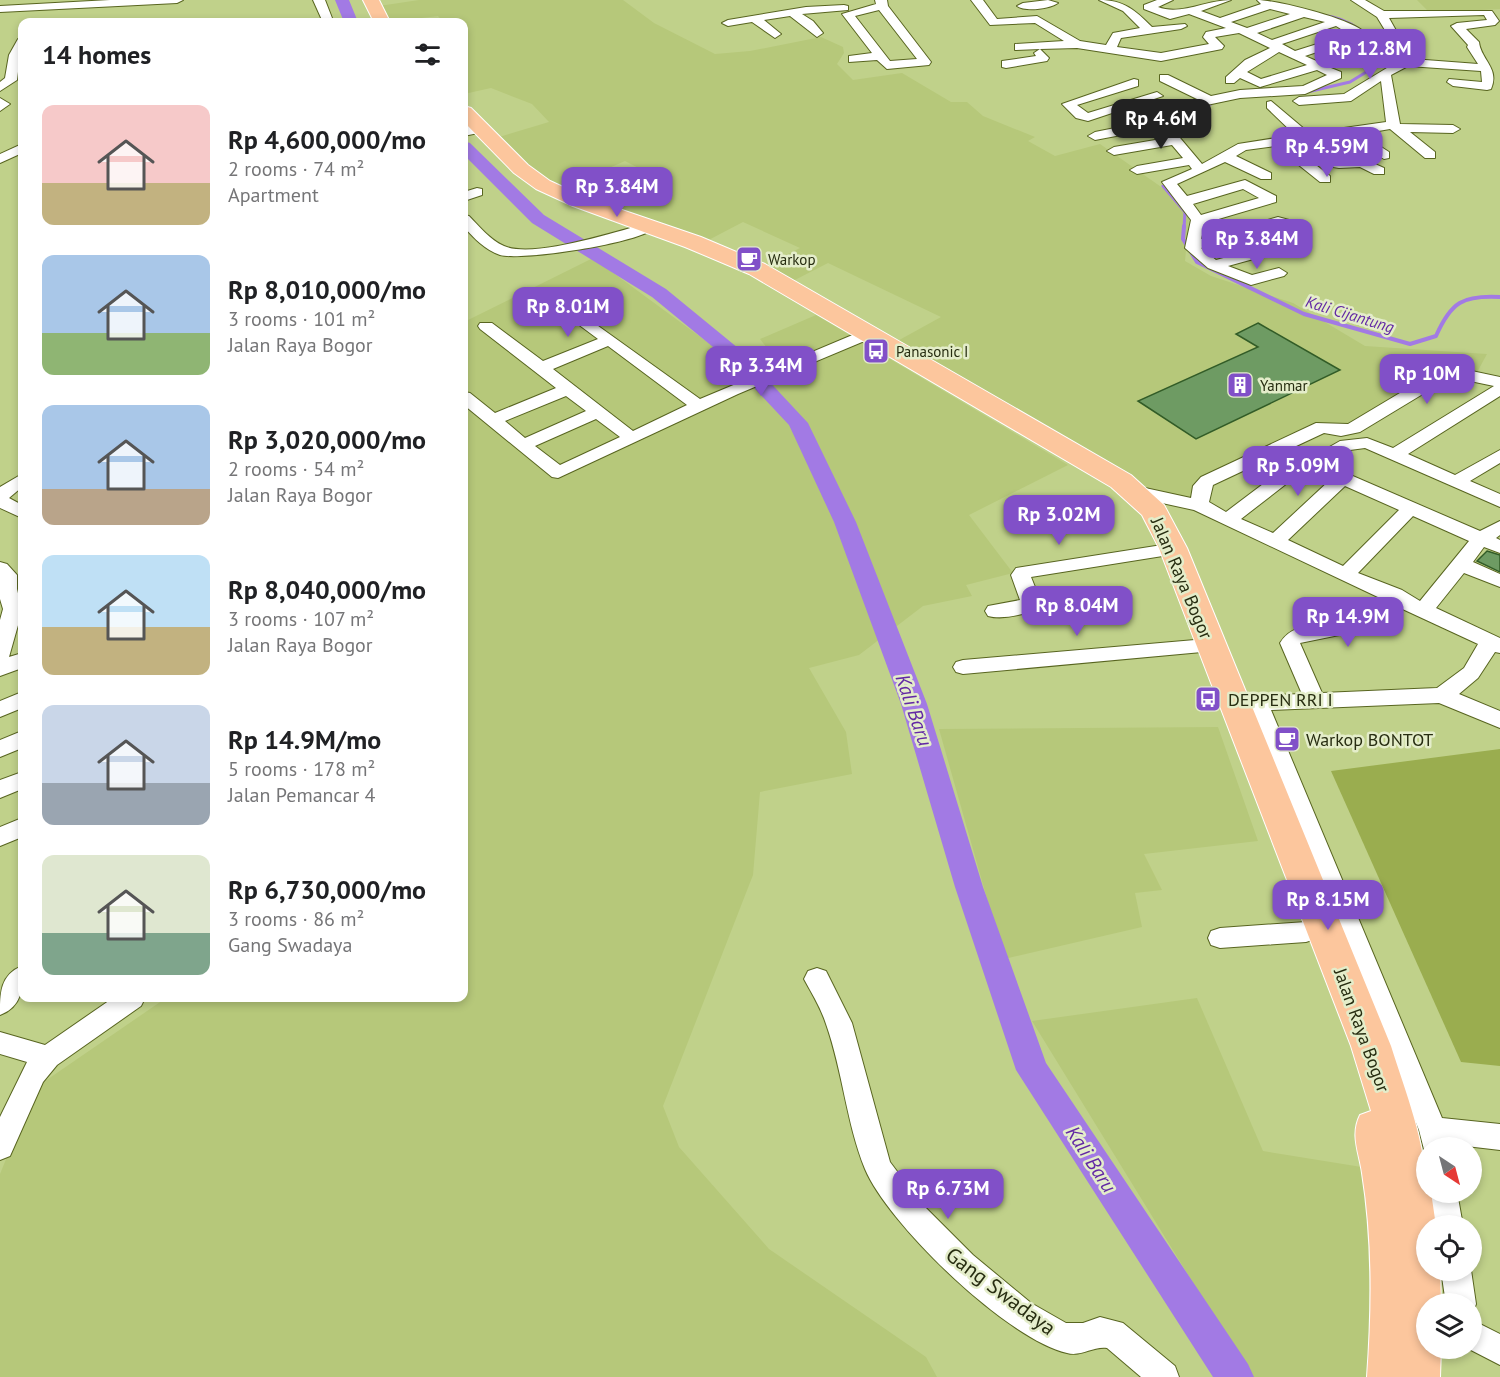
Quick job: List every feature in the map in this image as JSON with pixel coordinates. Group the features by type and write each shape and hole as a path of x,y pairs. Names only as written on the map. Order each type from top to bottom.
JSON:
{"highway":[{"path":"364,0 372,18"},
{"path":"371,0 380,18"},
{"name":"Jalan Raya Bogor","path":"468,126 530,184 575,206 645,228 768,280 1068,449 1136,492 1154,510 1163,526 1236,704 1371,1046 1396,1127 1411,1196 1417,1252 1420,1337 1417,1377"},
{"name":"Jalan Raya Bogor","path":"865,336 1118,489 1146,520 1162,551 1196,647 1236,704 1306,932 1353,1057 1370,1111 1383,1169 1393,1264 1390,1377"}],"street":[{"path":"0,9 177,0"},
{"path":"319,0 326,18"},
{"path":"977,0 994,23 1034,18 1077,44"},
{"path":"1105,0 1127,9 1150,31"},
{"path":"1167,0 1148,7 1170,16 1226,0"},
{"path":"1357,0 1382,15 1466,10 1496,15 1491,23 1457,26 1475,45 1473,47 1486,65 1491,87 1452,87 1459,65"},
{"path":"88,18 91,3"},
{"path":"728,23 791,12 882,3 925,62 889,66 845,7"},
{"path":"1034,18 1022,4 1052,3"},
{"path":"1221,21 1266,3 1336,22 1360,34 1373,52 1260,83"},
{"path":"29,18 33,7"},
{"path":"1164,78 1239,108 1305,90 1337,75 1244,30 1192,11"},
{"path":"791,12 809,23 817,33"},
{"path":"1157,96 1088,117 1081,115 1068,104 1170,61 1218,46 1209,37 1210,34 1244,30 1304,13"},
{"path":"1382,15 1385,26 1403,52 1406,62"},
{"path":"753,18 775,34"},
{"path":"1240,94 1230,80 1238,72 1275,46 1336,22"},
{"path":"1110,48 1117,35 1181,26"},
{"path":"1295,55 1360,34"},
{"path":"853,43 869,41"},
{"path":"1006,64 1043,58 1037,44"},
{"path":"1019,47 1037,44 1077,44 1110,48 1140,73 1157,96 1179,107"},
{"path":"0,87 11,80 18,49"},
{"path":"853,59 880,56"},
{"path":"1095,136 1161,120 1179,107 1217,101 1240,94 1272,98 1347,98 1406,62 1486,65 1500,62"},
{"path":"1238,72 1260,83 1304,139 1332,163 1341,165 1361,162 1378,171"},
{"path":"1384,74 1395,126 1430,155"},
{"path":"0,102 4,104 0,107"},
{"path":"1161,120 1174,141 1195,165"},
{"path":"1137,170 1195,165 1243,147 1349,131 1395,126 1453,129"},
{"path":"1349,131 1384,155"},
{"path":"1114,151 1174,141"},
{"path":"1278,142 1325,179"},
{"path":"0,159 18,150"},
{"path":"1224,156 1266,176"},
{"path":"1195,165 1169,182 1198,220"},
{"path":"1183,202 1245,183 1271,199 1198,220"},
{"path":"1192,246 1198,220"},
{"path":"1192,246 1278,221 1284,223 1296,240 1292,244 1213,265"},
{"path":"468,223 492,246 509,253 540,252 645,228"},
{"path":"1192,246 1213,265 1251,280 1279,273"},
{"path":"548,294 699,406"},
{"path":"486,326 632,438"},
{"path":"468,400 558,472 732,390 865,336"},
{"path":"541,368 609,340"},
{"path":"1199,505 1202,486 1207,481 1322,427 1341,431 1354,428 1446,373 1453,372 1500,382"},
{"path":"493,420 568,389"},
{"path":"1394,455 1500,389"},
{"path":"524,445 598,412"},
{"path":"1224,518 1278,479 1359,442 1500,501"},
{"path":"1456,481 1500,455"},
{"path":"1311,465 1500,547"},
{"path":"1276,541 1342,479"},
{"path":"18,483 0,499 18,510"},
{"path":"1136,492 1199,505 1494,643 1461,683 1441,695"},
{"path":"1347,573 1410,509"},
{"path":"1425,609 1481,539 1500,527"},
{"path":"995,612 1025,606 1031,602 1021,575 1023,572 1162,551"},
{"path":"1461,564 1500,581"},
{"path":"0,655 10,615 7,589 10,570"},
{"path":"1315,700 1293,652 1290,643 1293,638 1300,634 1353,628 1376,616 1395,596"},
{"path":"963,667 1196,647"},
{"path":"0,669 18,662"},
{"path":"1461,683 1500,709"},
{"path":"1434,1137 1236,704 1441,695 1500,720"},
{"path":"0,709 18,701"},
{"path":"0,749 18,742"},
{"path":"0,790 18,782"},
{"path":"0,837 18,829"},
{"path":"1220,938 1306,932"},
{"name":"Gang Swadaya","path":"817,979 831,1001 838,1023 869,1144 880,1171 895,1196 935,1241 1042,1327 1064,1338 1091,1337 1100,1332 1112,1334 1164,1377"},
{"path":"0,1004 18,982"},
{"path":"0,1147 33,1074 48,1057 126,1002"},
{"path":"0,1043 48,1057"},
{"path":"1482,1138 1500,1137"},
{"path":"1482,1340 1500,1350"}],"shaded area":[{"path":"419,0 623,0 654,23 715,54 750,51 821,37 843,47 844,53 837,64 853,80 902,73 951,102 967,102 983,116 1035,137 1028,141 1055,156 1100,144 1174,196 1189,219 1185,261 1211,276 1293,303 1365,346 1487,354 1475,376 1444,375 1348,436 1327,425 1206,480 1187,504 1137,490 892,344 941,317 828,263 787,284 756,270 800,248 743,222 699,245 589,206 648,173 625,161 559,190 544,182 499,137 549,122 532,104 491,88 468,93 468,18 440,18 438,16 386,18 379,6"},
{"path":"1417,0 1500,0 1500,9 1430,13"},
{"path":"593,258 755,377 781,366 760,339 816,315 1068,465 969,515 1013,573 966,585 972,596 923,606 859,655 809,668 846,732 852,774 760,792 753,875 663,1106 679,1147 769,1249 926,1357 937,1377 0,1377 0,1174 35,1088 160,1002 468,1002 468,320"},
{"path":"1218,727 1258,841 1144,854 1162,890 1135,893 1142,927 1004,959 939,729"},
{"path":"1500,749 1500,1066 1461,1062 1331,771"},
{"path":"1197,998 1263,1151 1374,1169 1390,1377 1251,1377 1032,1021"}],"building":[{"name":"Yanmar","path":"1258,323 1340,370 1196,439 1138,401 1258,347 1236,334"},
{"path":"1487,551 1500,555 1500,572 1477,561"}],"waterway":[{"name":"Kali Baru","path":"342,0 349,18"},
{"name":"Kali Cijantung","path":"1303,93 1350,82 1381,63 1372,44 1358,29 1342,20 1321,15"},
{"name":"Kali Cijantung","path":"1174,115 1211,104"},
{"name":"Kali Baru","path":"468,150 538,219 659,293 731,352 798,423 845,522 914,704 969,887 1032,1070 1235,1377"},
{"name":"Kali Cijantung","path":"1163,186 1185,212 1184,228"},
{"name":"Kali Cijantung","path":"1184,226 1183,239 1197,262 1304,314 1410,344 1436,336 1447,315 1467,299 1500,297"}],"place":[{"name":"Warkop","path":"749,259"},
{"name":"Panasonic I","path":"876,351"},
{"name":"Yanmar","path":"1240,385"},
{"name":"DEPPEN RRI I","path":"1208,699"},
{"name":"Warkop BONTOT","path":"1287,739"}]}
